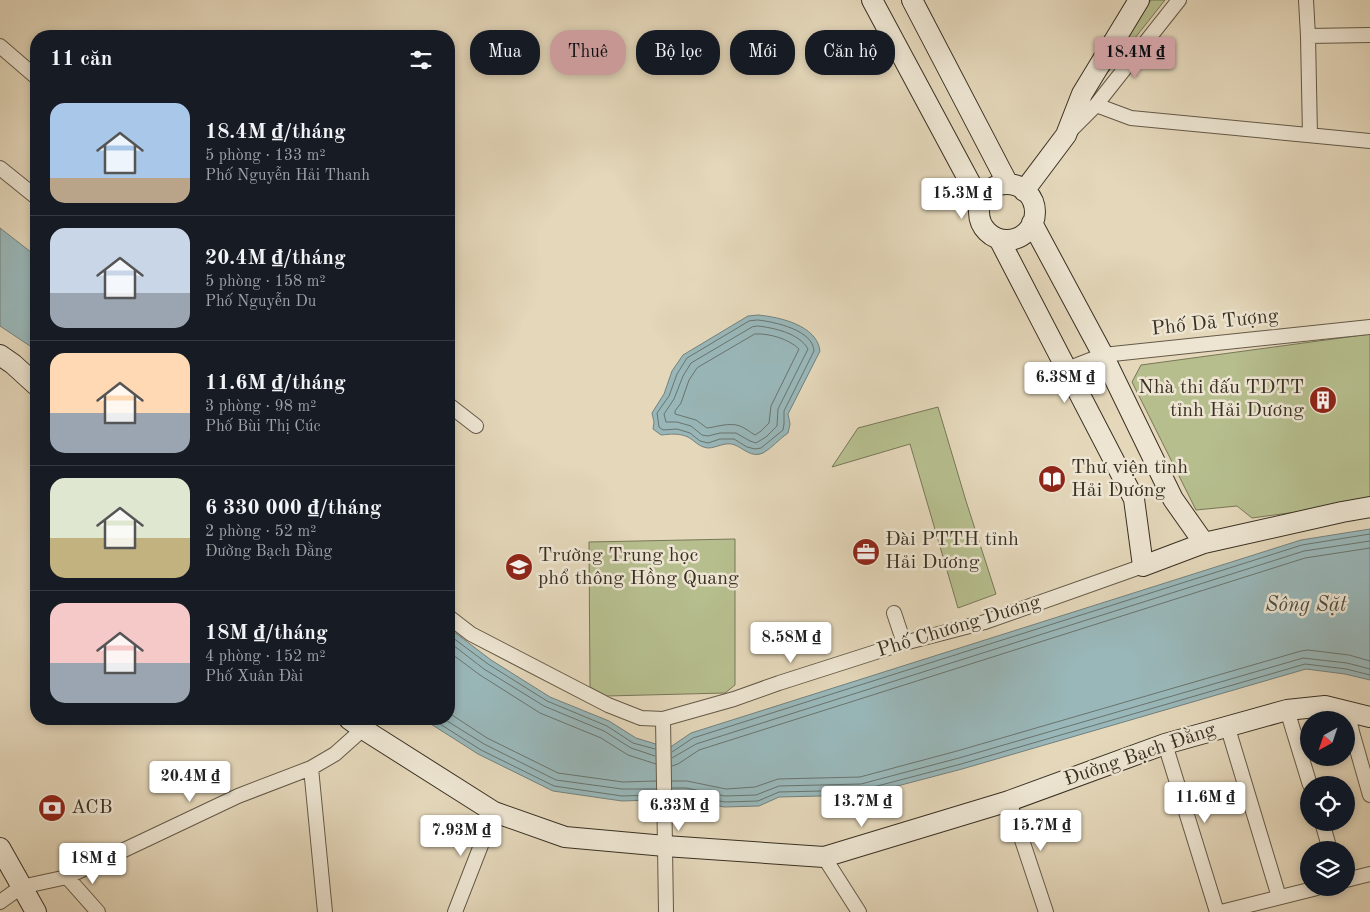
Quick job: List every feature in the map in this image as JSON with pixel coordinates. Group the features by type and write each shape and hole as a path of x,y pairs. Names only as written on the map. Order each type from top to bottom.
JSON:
{"street":[{"path":"872,0 981,203"},
{"path":"912,0 1016,188"},
{"path":"1016,188 1096,105 1179,0"},
{"path":"1306,0 1310,135"},
{"path":"1066,135 1082,94 1136,2"},
{"path":"1308,36 1370,34"},
{"path":"0,46 30,72"},
{"path":"1096,105 1131,118 1370,141"},
{"path":"0,168 30,192"},
{"path":"996,186 1016,188 1030,196 1034,207 1034,220 1028,231 1018,238 1006,240 994,237 984,229 979,217 981,203 986,194 996,186"},
{"path":"1032,223 1103,355 1173,500 1204,543"},
{"path":"1000,239 1134,499 1143,566"},
{"name":"Phố Dã Tượng","path":"1067,369 1103,355 1370,327"},
{"path":"0,356 13,364 30,380"},
{"path":"455,410 476,426"},
{"name":"Phố Chương Dương","path":"455,622 471,634 608,705 641,718 663,719 734,699 904,643 985,622 1204,543 1370,507"},
{"path":"894,613 904,643"},
{"name":"Đường Bạch Đằng","path":"358,725 494,812 566,837 824,857 1009,801 1165,744 1227,725 1287,710 1325,706 1348,711"},
{"path":"1287,710 1307,776"},
{"name":"Đường Bạch Đằng","path":"1355,713 1370,717"},
{"path":"663,719 666,912"},
{"path":"0,902 21,887 66,877 238,796 311,768 335,754 355,725"},
{"path":"1227,725 1279,897"},
{"path":"1355,742 1370,795"},
{"path":"1165,744 1216,912"},
{"path":"311,768 324,912"},
{"path":"1009,801 1046,912"},
{"path":"455,912 494,812"},
{"path":"0,848 36,912"},
{"path":"824,857 859,912"},
{"path":"1355,878 1370,874"},
{"path":"66,877 98,912"},
{"path":"1222,912 1300,892"}],"green space":[{"path":"1151,0 1165,0 1097,86"},
{"path":"1370,334 1370,502 1252,518 1237,506 1196,510 1132,382 1141,365"},
{"path":"938,407 996,594 958,608 910,444 832,467 858,428"},
{"path":"735,539 735,685 725,693 607,696 590,687 589,542"}],"water":[{"path":"0,228 30,251 30,346 0,326"},
{"path":"758,315 786,320 805,329 817,342 820,351 788,414 790,424 788,433 763,453 755,454 731,444 708,448 688,437 675,434 661,435 653,429 652,413 664,394 672,371 683,355 748,316"},
{"name":"Sông Sặt","path":"1370,529 1370,680 1345,674 1306,669 962,769 863,795 779,797 759,806 724,807 684,799 622,801 553,791 478,754 432,725 455,725 455,633 491,660 550,697 609,721 636,738 669,748 691,733 1301,540"}],"place":[{"name":"Nhà thi đấu TDTT tỉnh Hải Dương","path":"1323,400"},
{"name":"Thư viện tỉnh Hải Dương","path":"1052,479"},
{"name":"Đài PTTH tỉnh Hải Dương","path":"866,552"},
{"name":"Trường Trung học phổ thông Hồng Quang","path":"519,567"},
{"name":"ACB","path":"52,808"}]}
